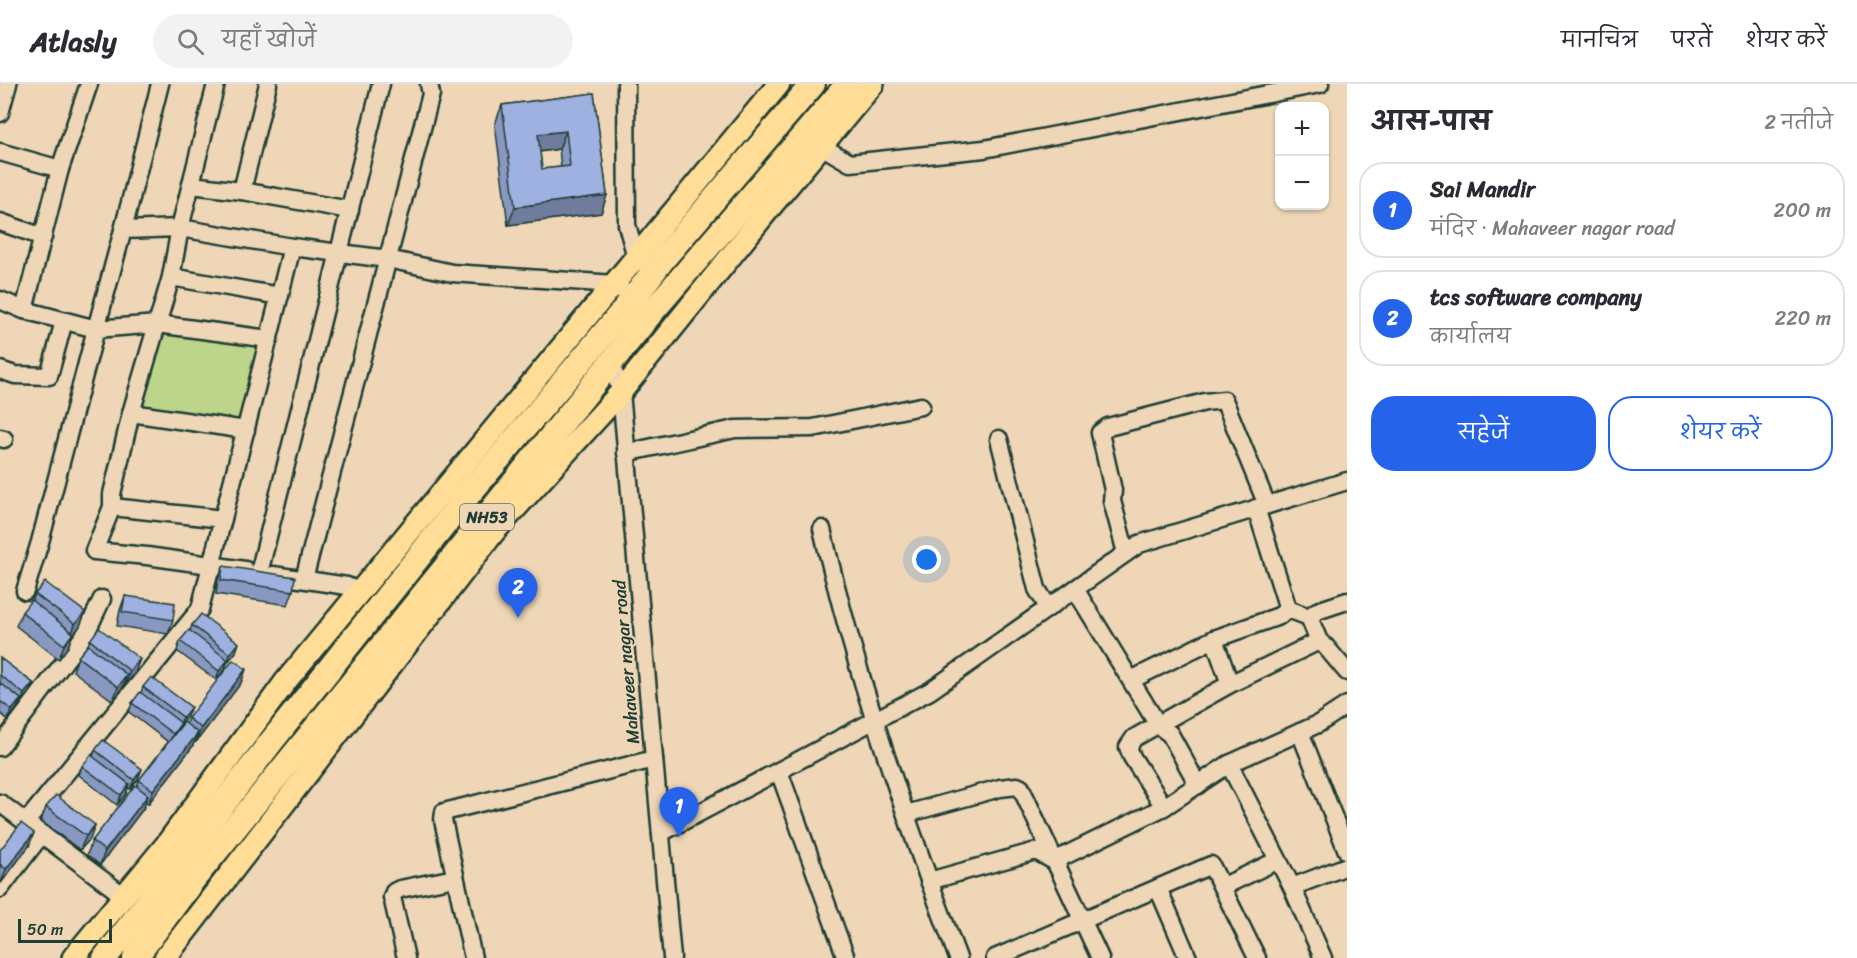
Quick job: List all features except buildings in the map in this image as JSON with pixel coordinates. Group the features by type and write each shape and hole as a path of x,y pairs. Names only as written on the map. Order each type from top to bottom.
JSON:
{"highway":[{"name":"NH53","path":"135,958 200,872 611,363 645,264 813,84"},
{"name":"NH53","path":"105,958 271,742 464,500 632,299 848,84"}],"main road":[{"path":"645,264 779,84"},
{"path":"165,958 493,533 621,392 873,84"},
{"path":"73,958 166,844 286,681 361,591 632,299"}],"street":[{"path":"0,113 9,84"},
{"path":"24,310 60,169 89,84"},
{"path":"25,591 40,542 160,84"},
{"path":"216,84 180,228 171,277 131,413 112,494 112,507 94,550 304,579 347,586 361,591"},
{"path":"242,191 268,84"},
{"path":"260,573 381,84"},
{"path":"304,579 431,94 429,84"},
{"path":"626,84 627,225 645,264"},
{"path":"821,146 850,163 984,149 1320,84"},
{"path":"0,152 60,169"},
{"path":"191,185 242,191 350,210"},
{"path":"0,222 43,237"},
{"path":"123,230 180,228 292,247 388,259 452,273 632,299"},
{"path":"26,822 200,609 292,247"},
{"path":"171,277 280,296"},
{"path":"0,300 24,310 96,329 157,324 269,339"},
{"path":"0,370 15,375 49,376 64,321"},
{"name":"Mahaveer nagar road","path":"611,363 621,392 672,958"},
{"path":"1125,553 1112,501 1113,490 1100,433 1108,427 1205,402 1224,400 1262,507 1288,609"},
{"path":"626,453 735,429 813,428 921,406"},
{"path":"131,413 246,430"},
{"path":"999,439 1037,589 1048,607"},
{"path":"661,833 930,691 1139,544 1347,480"},
{"path":"112,507 223,519"},
{"path":"822,530 834,584 874,721 958,958"},
{"path":"1075,589 1158,725 1170,734 1198,785"},
{"path":"0,747 86,633 102,599"},
{"path":"1309,617 1317,611 1347,601"},
{"path":"1288,609 1309,617 1319,641 1347,672"},
{"path":"1131,680 1214,639 1279,616 1288,609"},
{"path":"1214,639 1230,684"},
{"path":"1164,807 1132,757 1128,747 1134,738 1230,684 1319,641"},
{"path":"1054,861 1164,807 1229,764 1318,724 1347,705"},
{"path":"1300,732 1347,851"},
{"path":"473,958 443,820 444,812 654,759"},
{"path":"1229,764 1292,887 1323,958"},
{"path":"779,771 846,958"},
{"path":"906,814 1000,788 1017,786 1021,788 1100,958"},
{"path":"0,803 124,896"},
{"path":"0,889 42,834"},
{"path":"929,881 1036,851 1054,861"},
{"path":"1222,887 1278,860"},
{"path":"1003,957 1211,866 1257,958"},
{"path":"1292,887 1347,866"},
{"path":"406,958 392,897 394,892 455,878"},
{"path":"1158,888 1188,958"}],"green space":[{"path":"158,324 260,342 237,425 138,408"}],"place":[{"name":"tcs software company","path":"518,618"},
{"name":"Sai Mandir","path":"679,837"}]}
